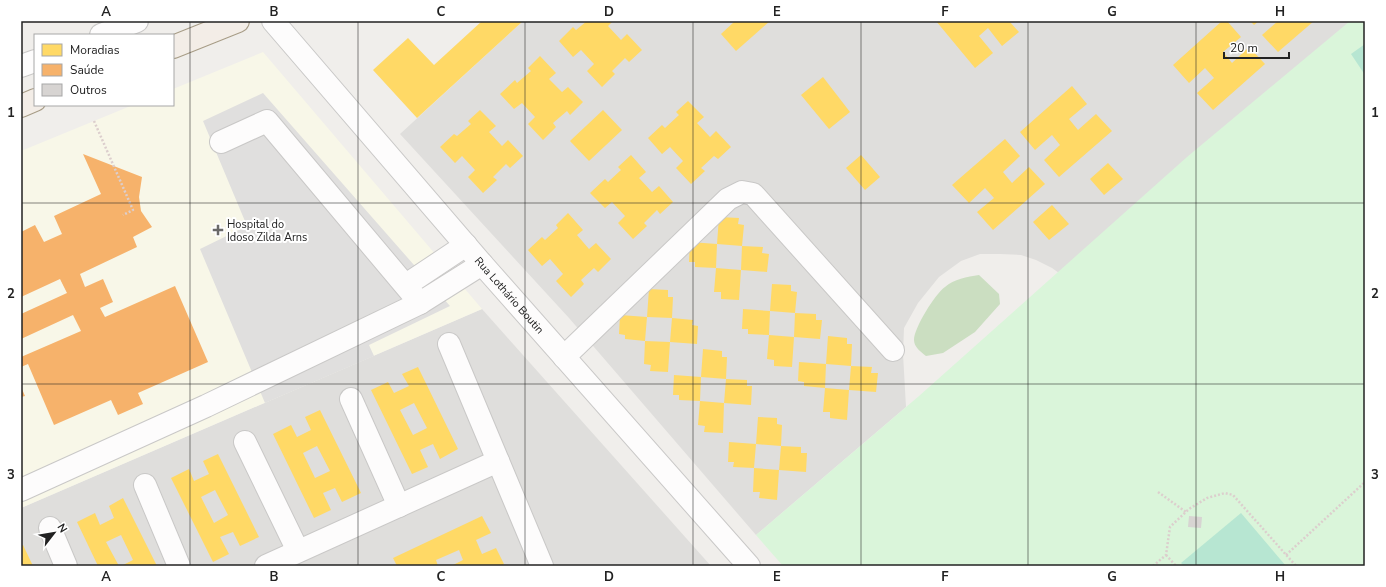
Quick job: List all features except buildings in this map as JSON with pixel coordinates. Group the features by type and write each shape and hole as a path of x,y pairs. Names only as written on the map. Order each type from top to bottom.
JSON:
{"main road":[{"path":"174,47 238,21"},
{"path":"21,106 34,100"}],"street":[{"path":"104,34 137,21"},
{"name":"Rua Lothário Boutin","path":"273,21 482,264 749,566"},
{"path":"21,66 34,61"},
{"path":"221,142 267,121 420,302"},
{"path":"564,357 728,199 742,192 753,194 892,350"},
{"path":"406,285 466,245"},
{"path":"21,490 206,406 420,302 482,264"},
{"path":"450,344 542,566"},
{"path":"351,400 399,506"},
{"path":"245,442 298,551"},
{"path":"266,566 498,461"},
{"path":"145,486 179,566"},
{"path":"50,528 66,566"}],"path":[{"path":"94,121 133,210 123,215"},
{"path":"1286,555 1365,482"},
{"path":"1158,492 1186,512"},
{"path":"1153,566 1166,555 1170,527 1186,512 1207,498 1225,493 1233,495 1296,566"},
{"path":"1166,555 1176,566"}],"shaded area":[{"path":"523,21 1352,21 1059,273 1036,260 1021,255 980,254 961,261 939,277 918,303 904,328 903,354 906,407 756,535 569,318 400,134"},
{"name":"Hospital do Idoso Zilda Arns","path":"263,52 482,309 21,508 21,151 131,106 174,106 174,89"},
{"path":"263,93 450,306 369,345 374,356 265,403 200,249 247,226 203,121"},
{"path":"482,309 711,566 21,566 21,508"}],"green space":[{"path":"1350,21 1365,21 1365,566 783,566 756,535 919,396 1187,157"},
{"path":"1365,44 1365,75 1351,54"},
{"path":"979,275 999,294 1000,304 975,332 943,353 926,356 916,347 914,340 917,328 931,304 941,291 952,282"},
{"path":"1241,513 1286,566 1184,566 1181,563"}],"place":[{"name":"Hospital do Idoso Zilda Arns","path":"218,230"}]}
